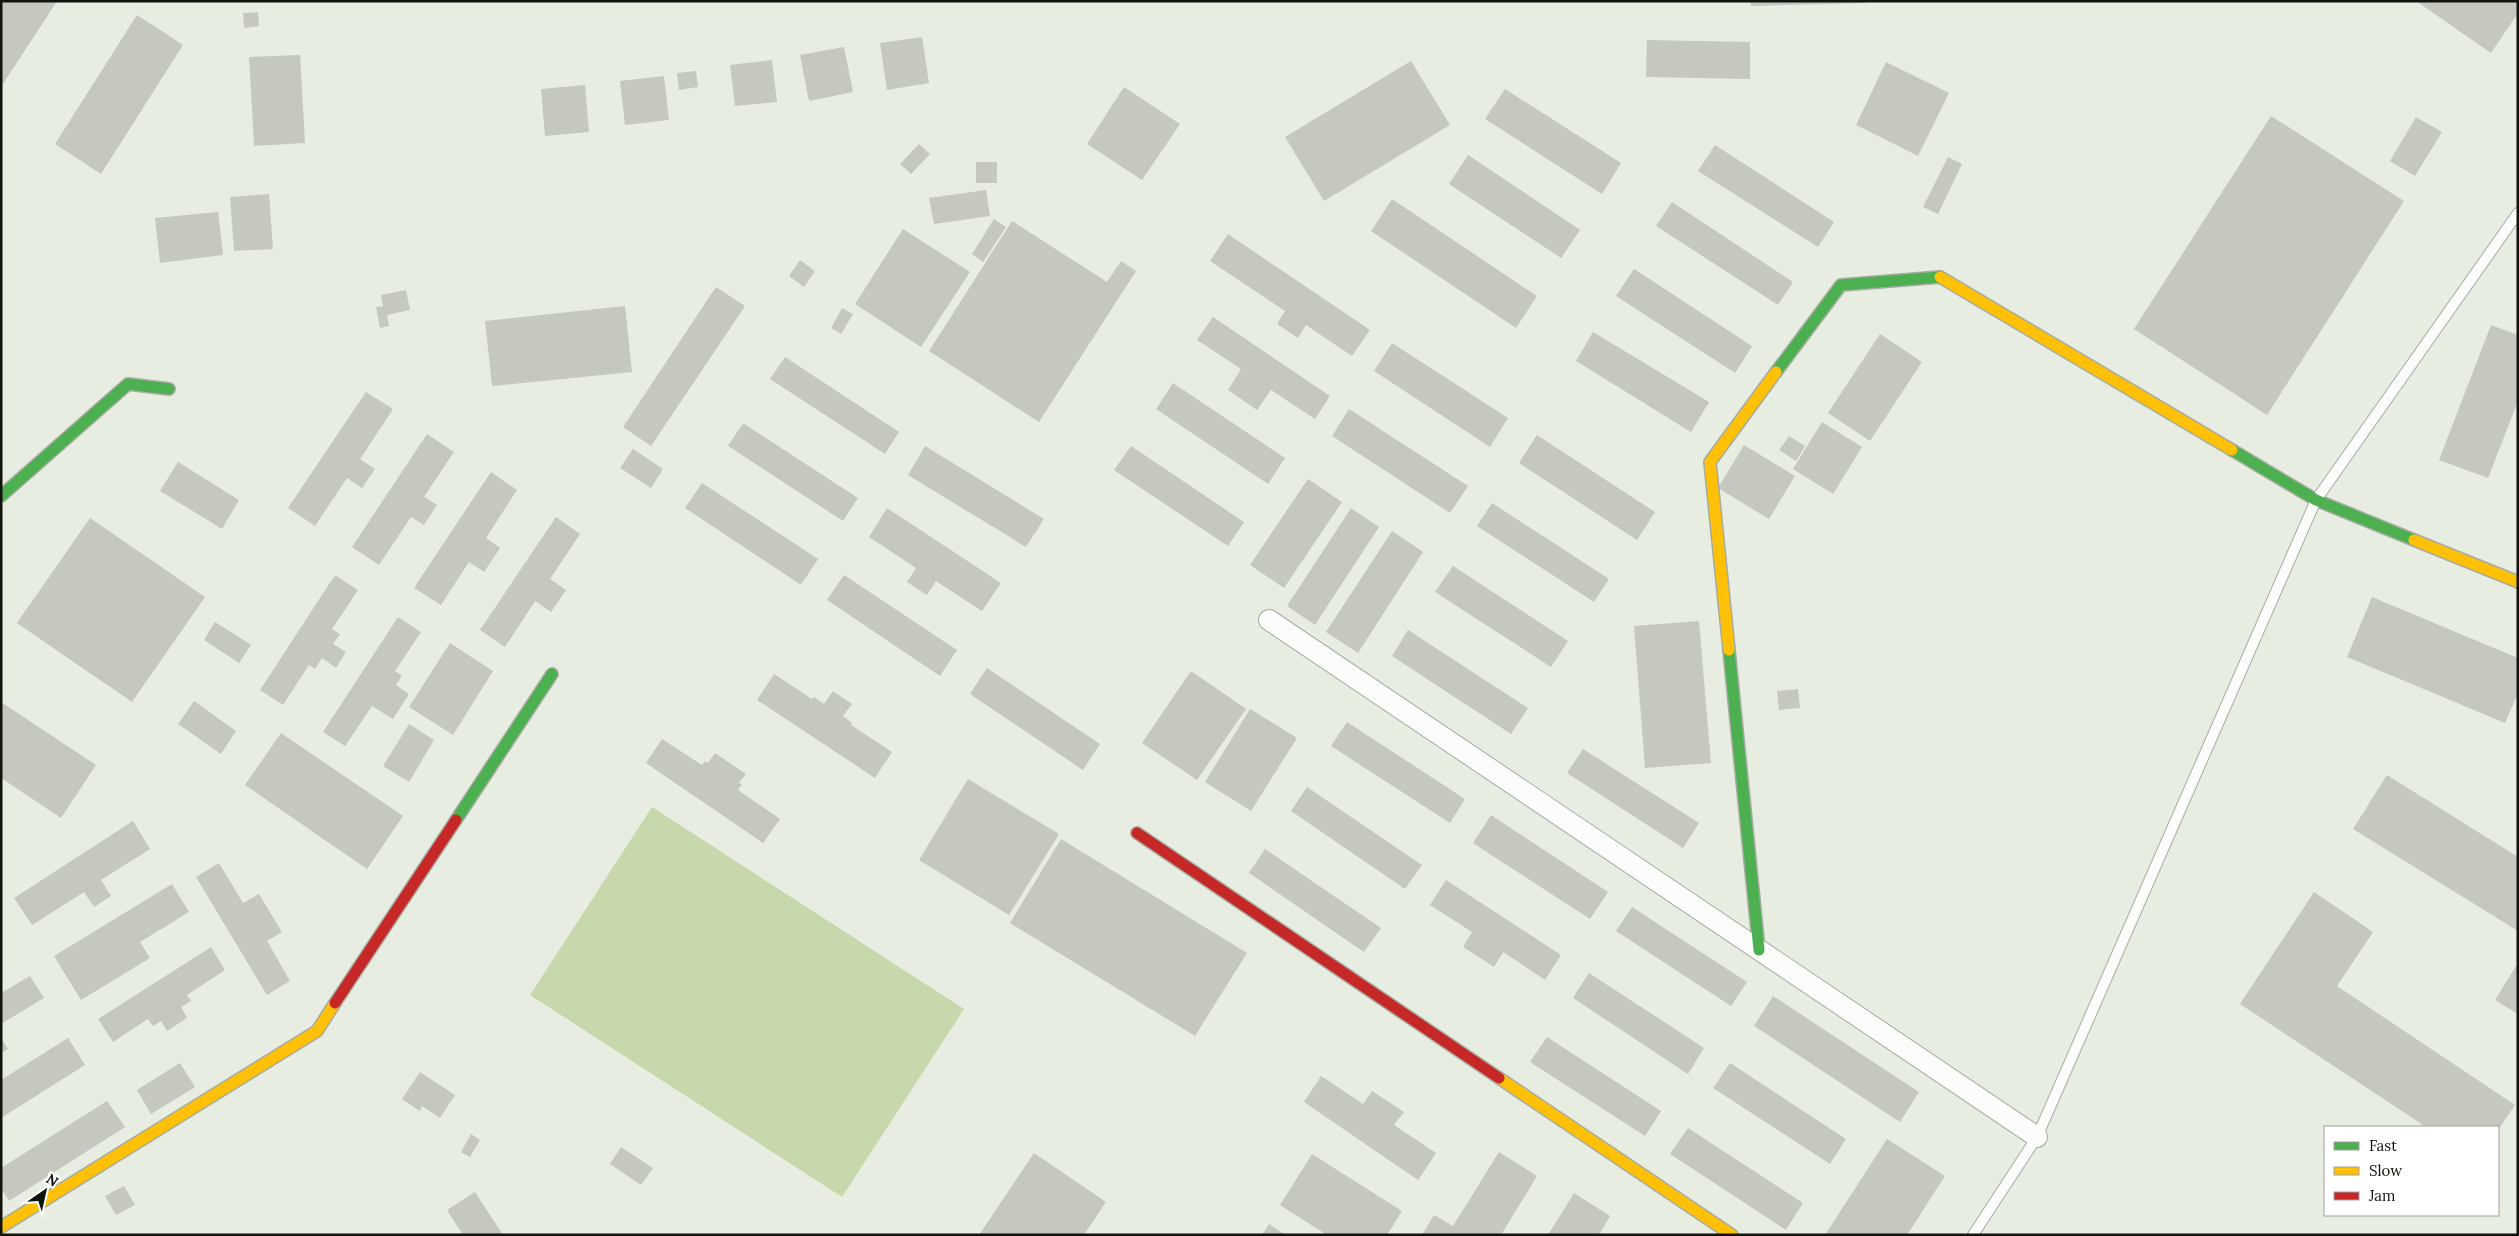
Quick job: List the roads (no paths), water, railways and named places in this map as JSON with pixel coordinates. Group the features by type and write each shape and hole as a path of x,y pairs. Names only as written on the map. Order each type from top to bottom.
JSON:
{"street":[{"path":"1759,950 1710,462 1842,285 1942,277 2316,500 2518,582"},
{"path":"1,496 128,384 169,388"},
{"path":"1268,620 2037,1137"},
{"path":"1,1227 317,1031 552,674"},
{"path":"1137,833 1732,1235"}],"lane":[{"path":"1973,1235 2037,1137 2316,500 2518,212"}]}
